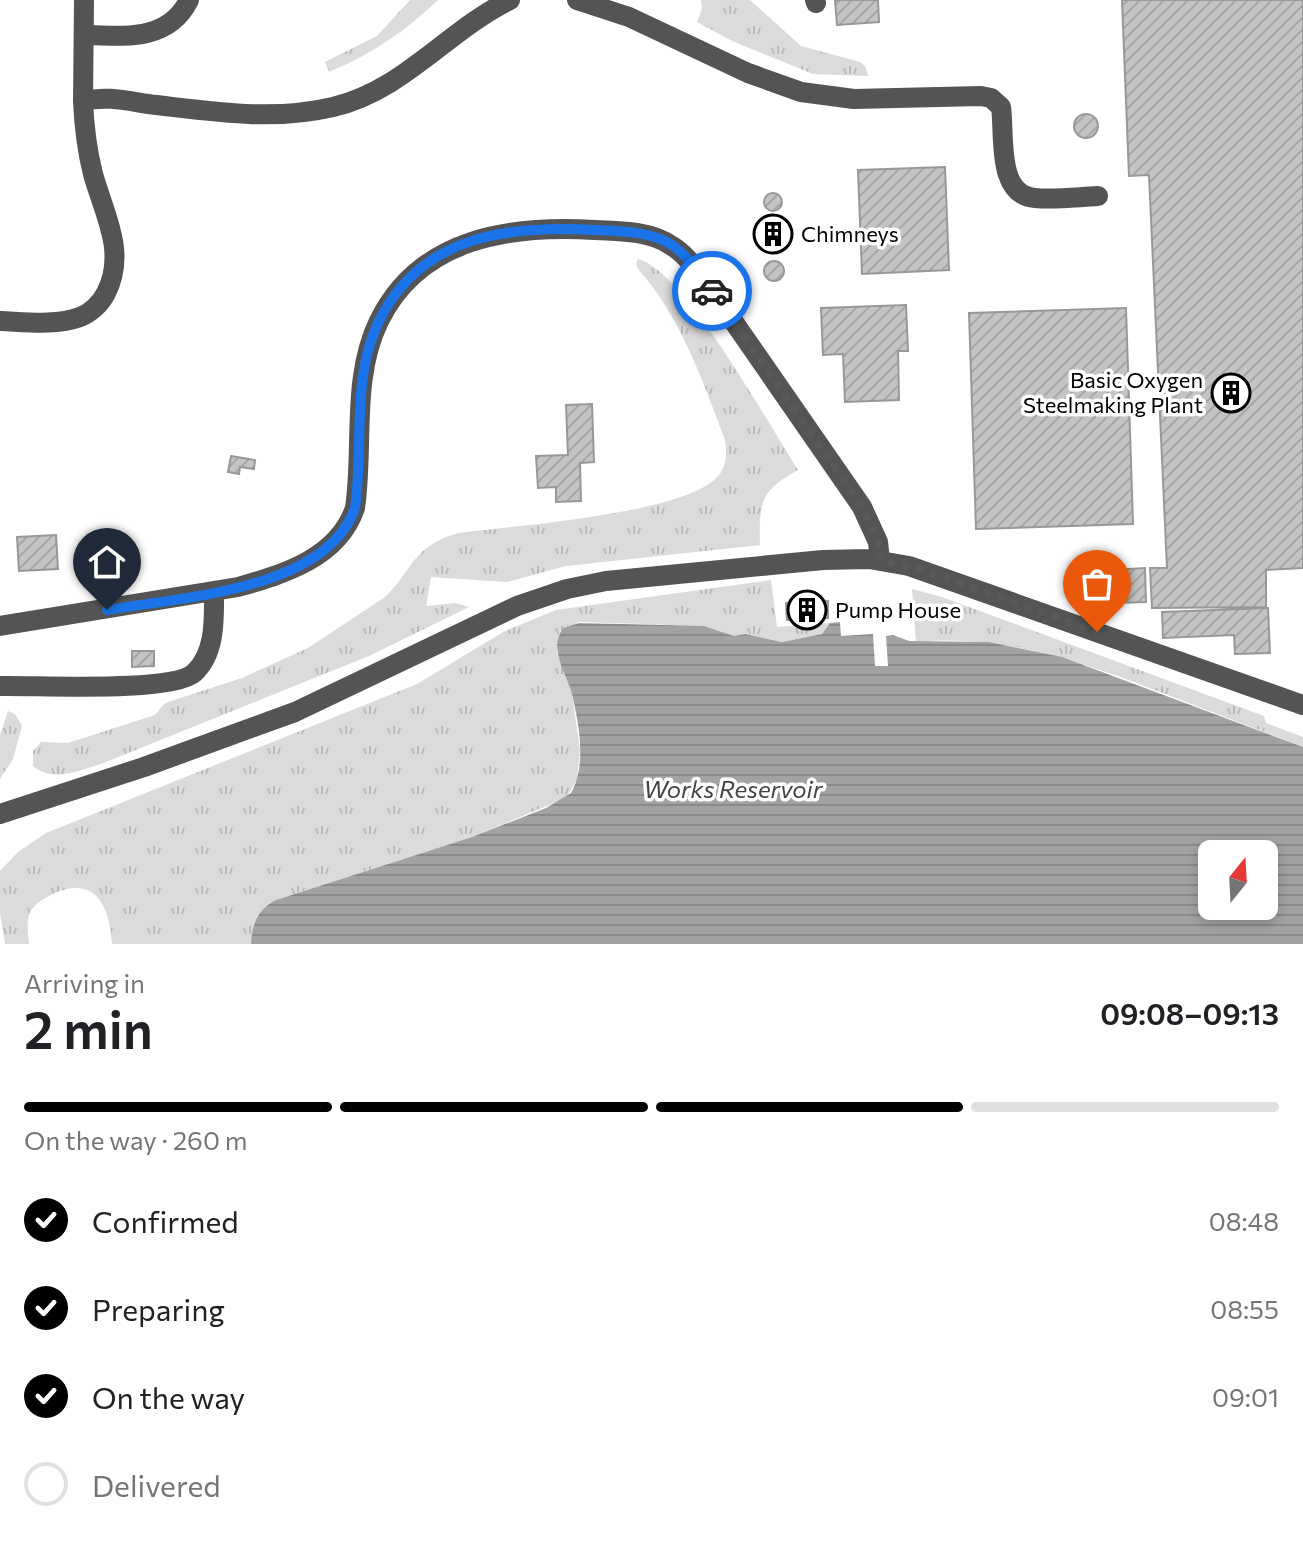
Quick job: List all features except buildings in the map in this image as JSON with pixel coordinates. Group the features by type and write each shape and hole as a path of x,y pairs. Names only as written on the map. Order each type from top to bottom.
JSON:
{"lane":[{"path":"0,321 44,322 83,317 98,304 110,284 115,262 114,241 93,172 83,101 84,0"},
{"path":"84,35 152,33 179,16 189,0"},
{"path":"577,0 629,17 748,73 801,92 854,99 991,98 1001,107 1007,173 1017,191 1032,198 1098,196"},
{"path":"83,101 117,98 228,114 262,115 285,115 337,107 393,82 474,19 504,1"},
{"path":"0,626 214,592 266,579 309,561 331,545 346,529 355,508 368,349 380,319 411,276 437,256 496,234 540,228 602,230 655,237 673,246 691,263 862,507 878,542 880,560"},
{"path":"0,814 144,767 295,712 517,606 567,589 606,581 808,562 880,560 920,569 1303,705"},
{"path":"0,686 152,684 183,679 198,669 208,649 214,618 214,592"}],"green space":[{"path":"410,0 438,0 387,41 329,72 325,62 377,36"},
{"path":"701,0 750,0 801,46 860,62 868,76 813,74 732,41 697,22 702,9"},
{"path":"638,259 657,269 701,319 747,386 798,470 785,477 764,499 760,545 566,566 507,582 431,577 426,606 455,603 469,607 369,656 101,764 57,774 49,774 33,766 33,751 41,742 68,743 155,715 164,704 242,678 308,648 385,597 422,552 442,539 458,533 637,509 673,500 701,488 719,475 725,463 726,449 717,418 689,350 666,307 638,269"},
{"path":"771,580 777,627 830,623 822,634 782,642 745,634 734,636 704,626 579,622 560,631 557,653 572,693 580,751 577,779 566,798 472,837 276,900 265,908 258,919 251,944 112,944 104,908 91,892 81,888 55,893 35,906 28,919 29,944 5,944 0,913 0,871 18,852 46,833 417,684 505,631 556,610"},
{"path":"912,589 942,597 1264,716 1266,723 1303,737 1303,747 1135,682 1043,653 980,642 916,642"},
{"path":"8,711 15,714 22,726 13,759 0,779 0,735"}],"water":[{"name":"Works Reservoir","path":"840,622 841,636 873,634 875,666 888,666 886,636 893,635 909,641 989,642 1062,657 1303,747 1303,944 251,944 257,918 276,900 472,837 546,808 571,793 579,770 580,744 572,694 558,652 557,644 563,628 579,623 704,626 734,636 745,634 782,642 822,634 830,623"}],"way so far":[{"path":"712,291 862,507 878,542 880,560 920,569 1097,632"}],"place":[{"name":"Chimneys","path":"773,234"},
{"name":"Basic Oxygen Steelmaking Plant","path":"1231,393"},
{"name":"Pump House","path":"807,610"}],"route":[{"path":"107,610 256,582 309,561 346,529 355,508 368,349 390,302 411,276 437,256 472,241 517,230 540,228 623,232 655,237 673,246 691,263 712,291"}]}
